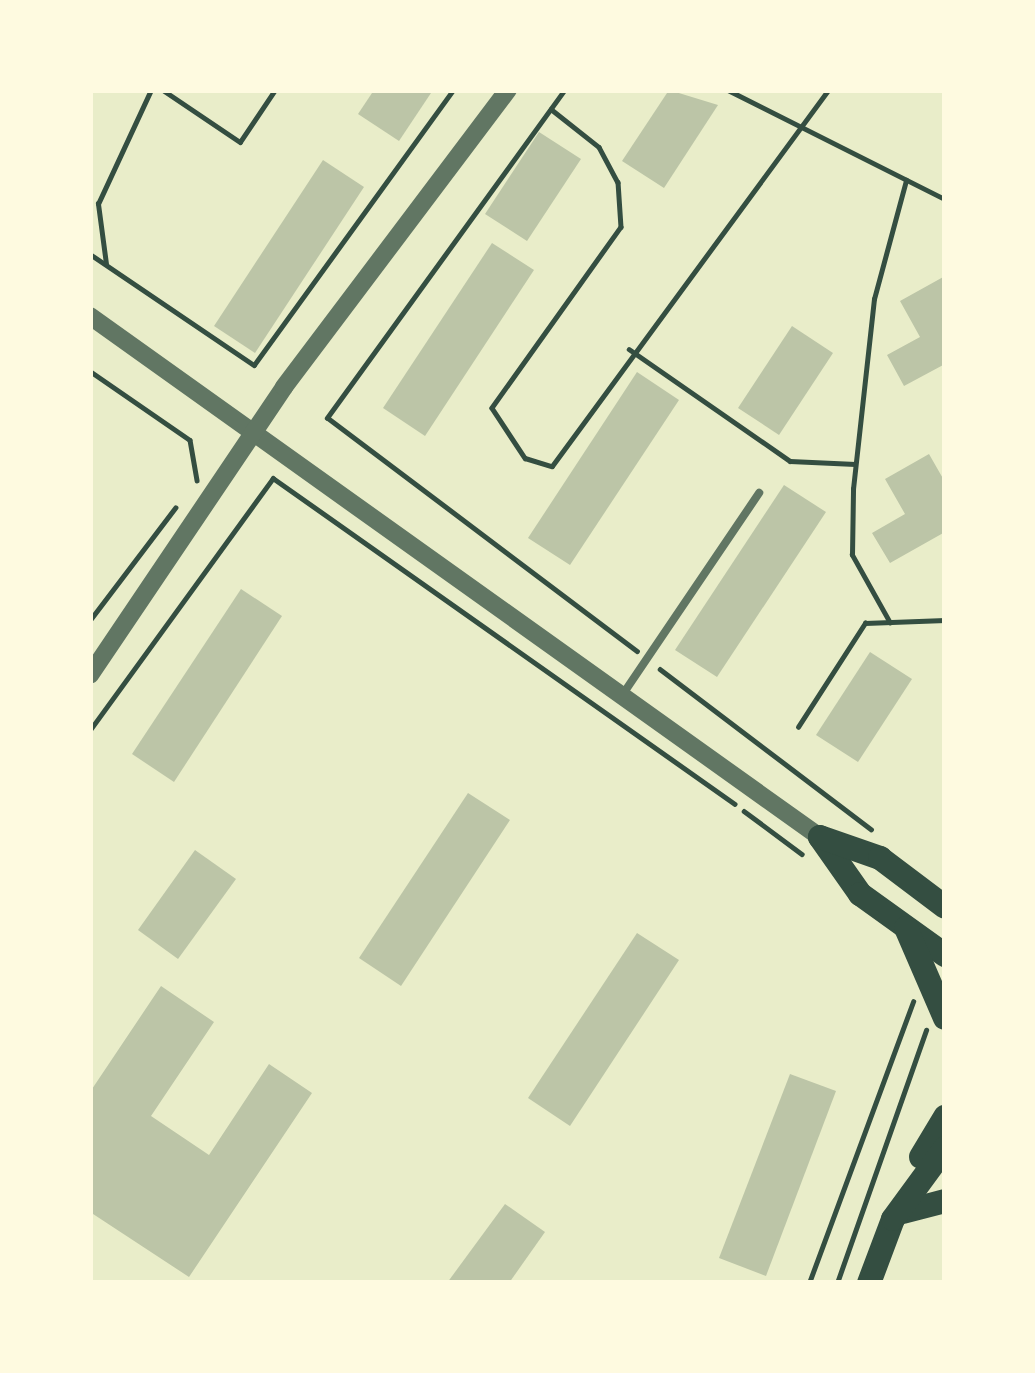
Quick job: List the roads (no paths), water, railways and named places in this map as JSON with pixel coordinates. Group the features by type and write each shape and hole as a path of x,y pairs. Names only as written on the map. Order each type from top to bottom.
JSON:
{"highway":[{"path":"820,837 880,858 940,899"},
{"path":"820,837 860,894 945,955"},
{"path":"904,926 945,1018"},
{"path":"869,1283 892,1219 945,1118"},
{"path":"892,1219 945,1148"},
{"path":"892,1219 945,1201"}],"street":[{"path":"90,675 258,439 284,387 508,90"},
{"path":"90,316 820,837"}],"lane":[{"path":"622,695 759,493"}]}
